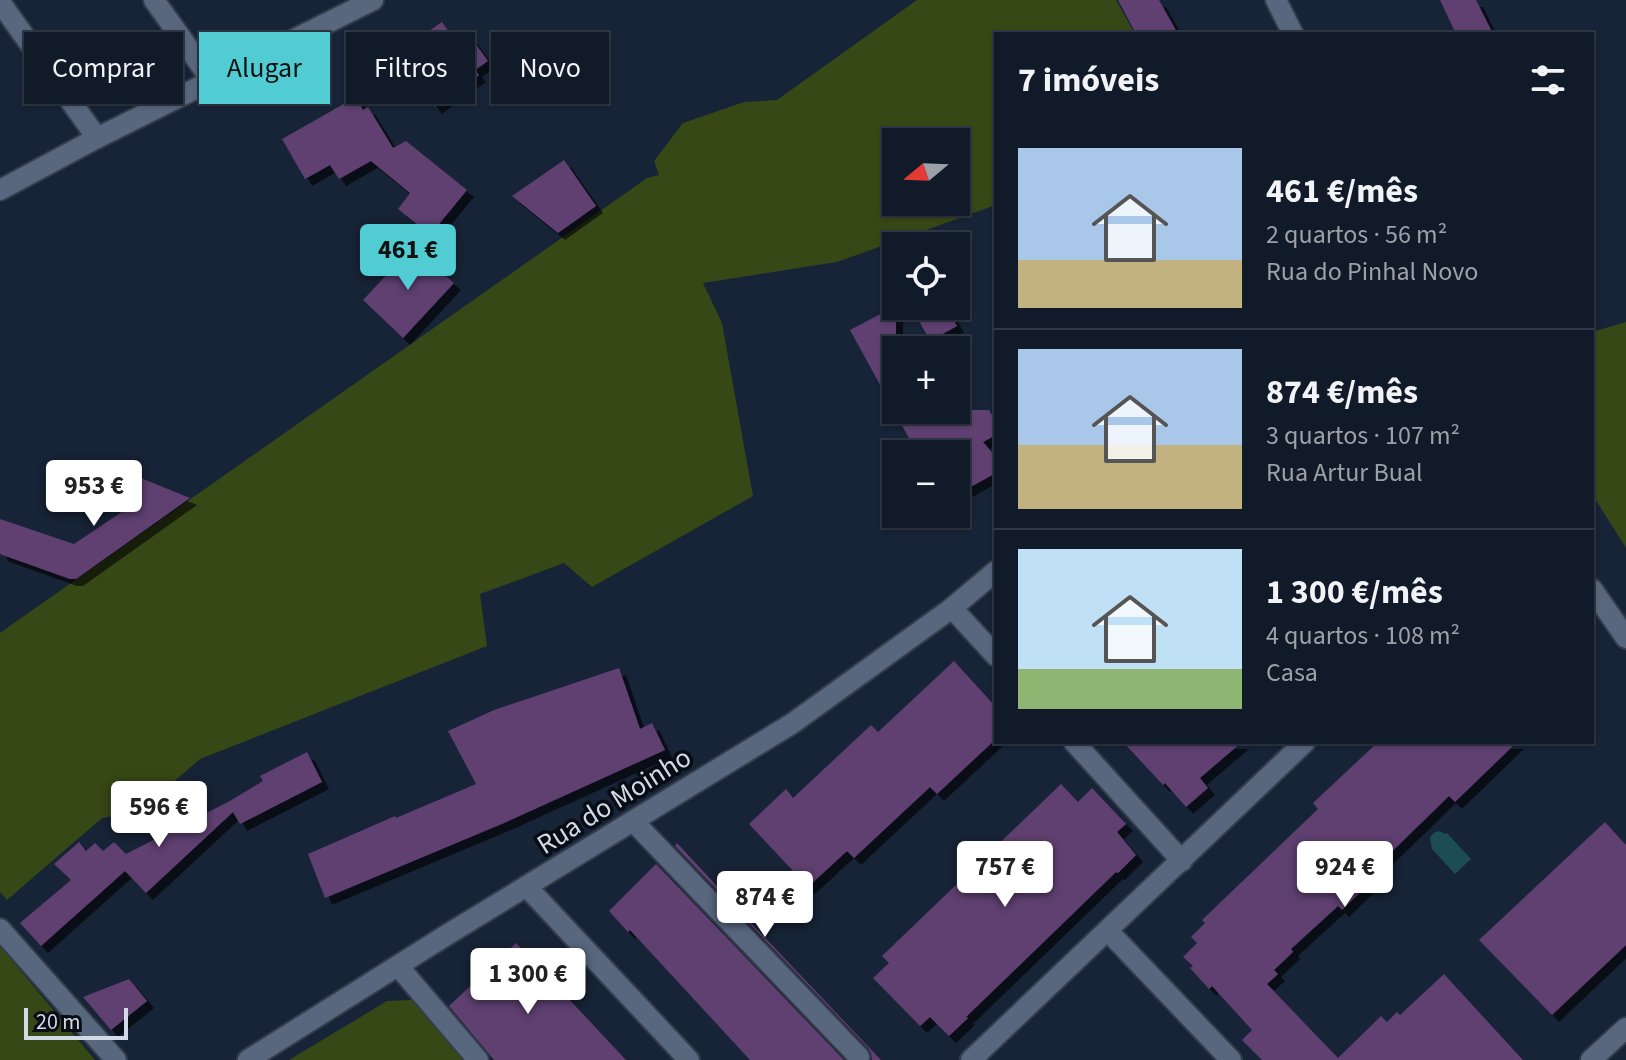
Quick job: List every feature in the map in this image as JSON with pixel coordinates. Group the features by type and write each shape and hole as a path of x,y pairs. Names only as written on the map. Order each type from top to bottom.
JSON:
{"street":[{"path":"154,0 199,63"},
{"path":"309,32 373,0"},
{"path":"1276,0 1292,32"},
{"path":"0,2 97,138"},
{"path":"0,190 199,87"},
{"name":"Rua do Moinho","path":"248,1060 793,723 952,608 994,573"},
{"path":"1594,592 1626,638"},
{"path":"952,608 994,654"},
{"path":"1076,744 1182,861"},
{"path":"971,1060 1303,744"},
{"path":"633,821 859,1057"},
{"path":"527,887 689,1060"},
{"path":"0,929 116,1060"},
{"path":"1108,931 1231,1060"},
{"path":"398,966 478,1060"},
{"path":"1591,1060 1626,1028"}],"green space":[{"path":"917,0 1116,0 1134,32 994,32 994,206 970,214 970,128 882,128 882,216 965,216 921,232 882,232 882,246 837,262 703,283 722,323 753,496 592,587 564,563 480,594 487,646 200,759 139,812 102,818 7,900 0,892 0,633 647,178 659,175 654,161 683,123 744,102 777,100"},
{"path":"1626,322 1626,548 1594,497 1594,331"},
{"path":"0,946 95,1060 0,1060"},
{"path":"412,1000 464,1060 289,1060 387,1001"}],"shaded area":[{"path":"1440,831 1447,833 1471,859 1455,874 1432,849 1430,837"}],"building":[{"path":"1118,0 1159,0 1177,32 1135,32"},
{"path":"1440,0 1476,0 1492,32 1455,32"},
{"path":"442,22 449,32 427,32"},
{"path":"475,43 488,61 475,70"},
{"path":"346,103 360,104 363,110 368,107 393,148 406,141 467,190 430,235 398,209 410,193 371,161 339,179 330,165 305,179 282,139"},
{"path":"564,160 596,206 558,233 512,196"},
{"path":"412,248 454,283 403,338 363,300"},
{"path":"882,313 882,320 896,320 896,336 882,336 882,388 850,330"},
{"path":"919,320 954,320 957,326 939,336 927,336"},
{"path":"970,410 989,410 994,419 994,436 983,442 994,455 994,474 970,487 970,440 910,440 901,424 970,424"},
{"path":"109,465 190,498 76,579 0,554 0,519 74,544 129,507 98,494"},
{"path":"954,661 994,705 994,741 937,794 930,787 854,858 847,851 808,887 749,824 786,789 793,798 871,725 878,732"},
{"path":"619,668 640,729 652,723 665,750 504,823 325,898 308,854 476,784 448,731 494,710"},
{"path":"1125,744 1240,744 1200,778 1208,788 1186,807 1165,783 1163,785"},
{"path":"1376,744 1515,744 1455,802 1449,796 1376,867 1381,872 1342,910 1338,906 1291,949 1293,952 1274,970 1278,974 1267,984 1338,1058 1381,1016 1387,1022 1397,1012 1400,1015 1444,974 1523,1060 1262,1060 1242,1040 1252,1030 1212,986 1209,989 1183,957 1197,943 1191,937 1205,923 1202,920 1318,809 1313,803"},
{"path":"307,752 322,782 240,824 233,812 146,893 125,871 41,946 20,923 71,880 54,864 79,842 86,851 95,843 103,851 114,842 126,854 228,802 263,781 260,776"},
{"path":"1061,784 1078,802 1092,788 1126,824 1117,832 1136,855 949,1036 930,1017 920,1026 873,978 889,963 882,956"},
{"path":"1605,822 1626,845 1626,945 1552,1015 1479,940"},
{"path":"677,843 881,1060 872,1060 868,1048 675,846"},
{"path":"656,864 844,1060 750,1060 609,911"},
{"path":"516,943 626,1060 494,1060 449,1006"},
{"path":"129,979 147,1001 111,1030 83,997"}]}
